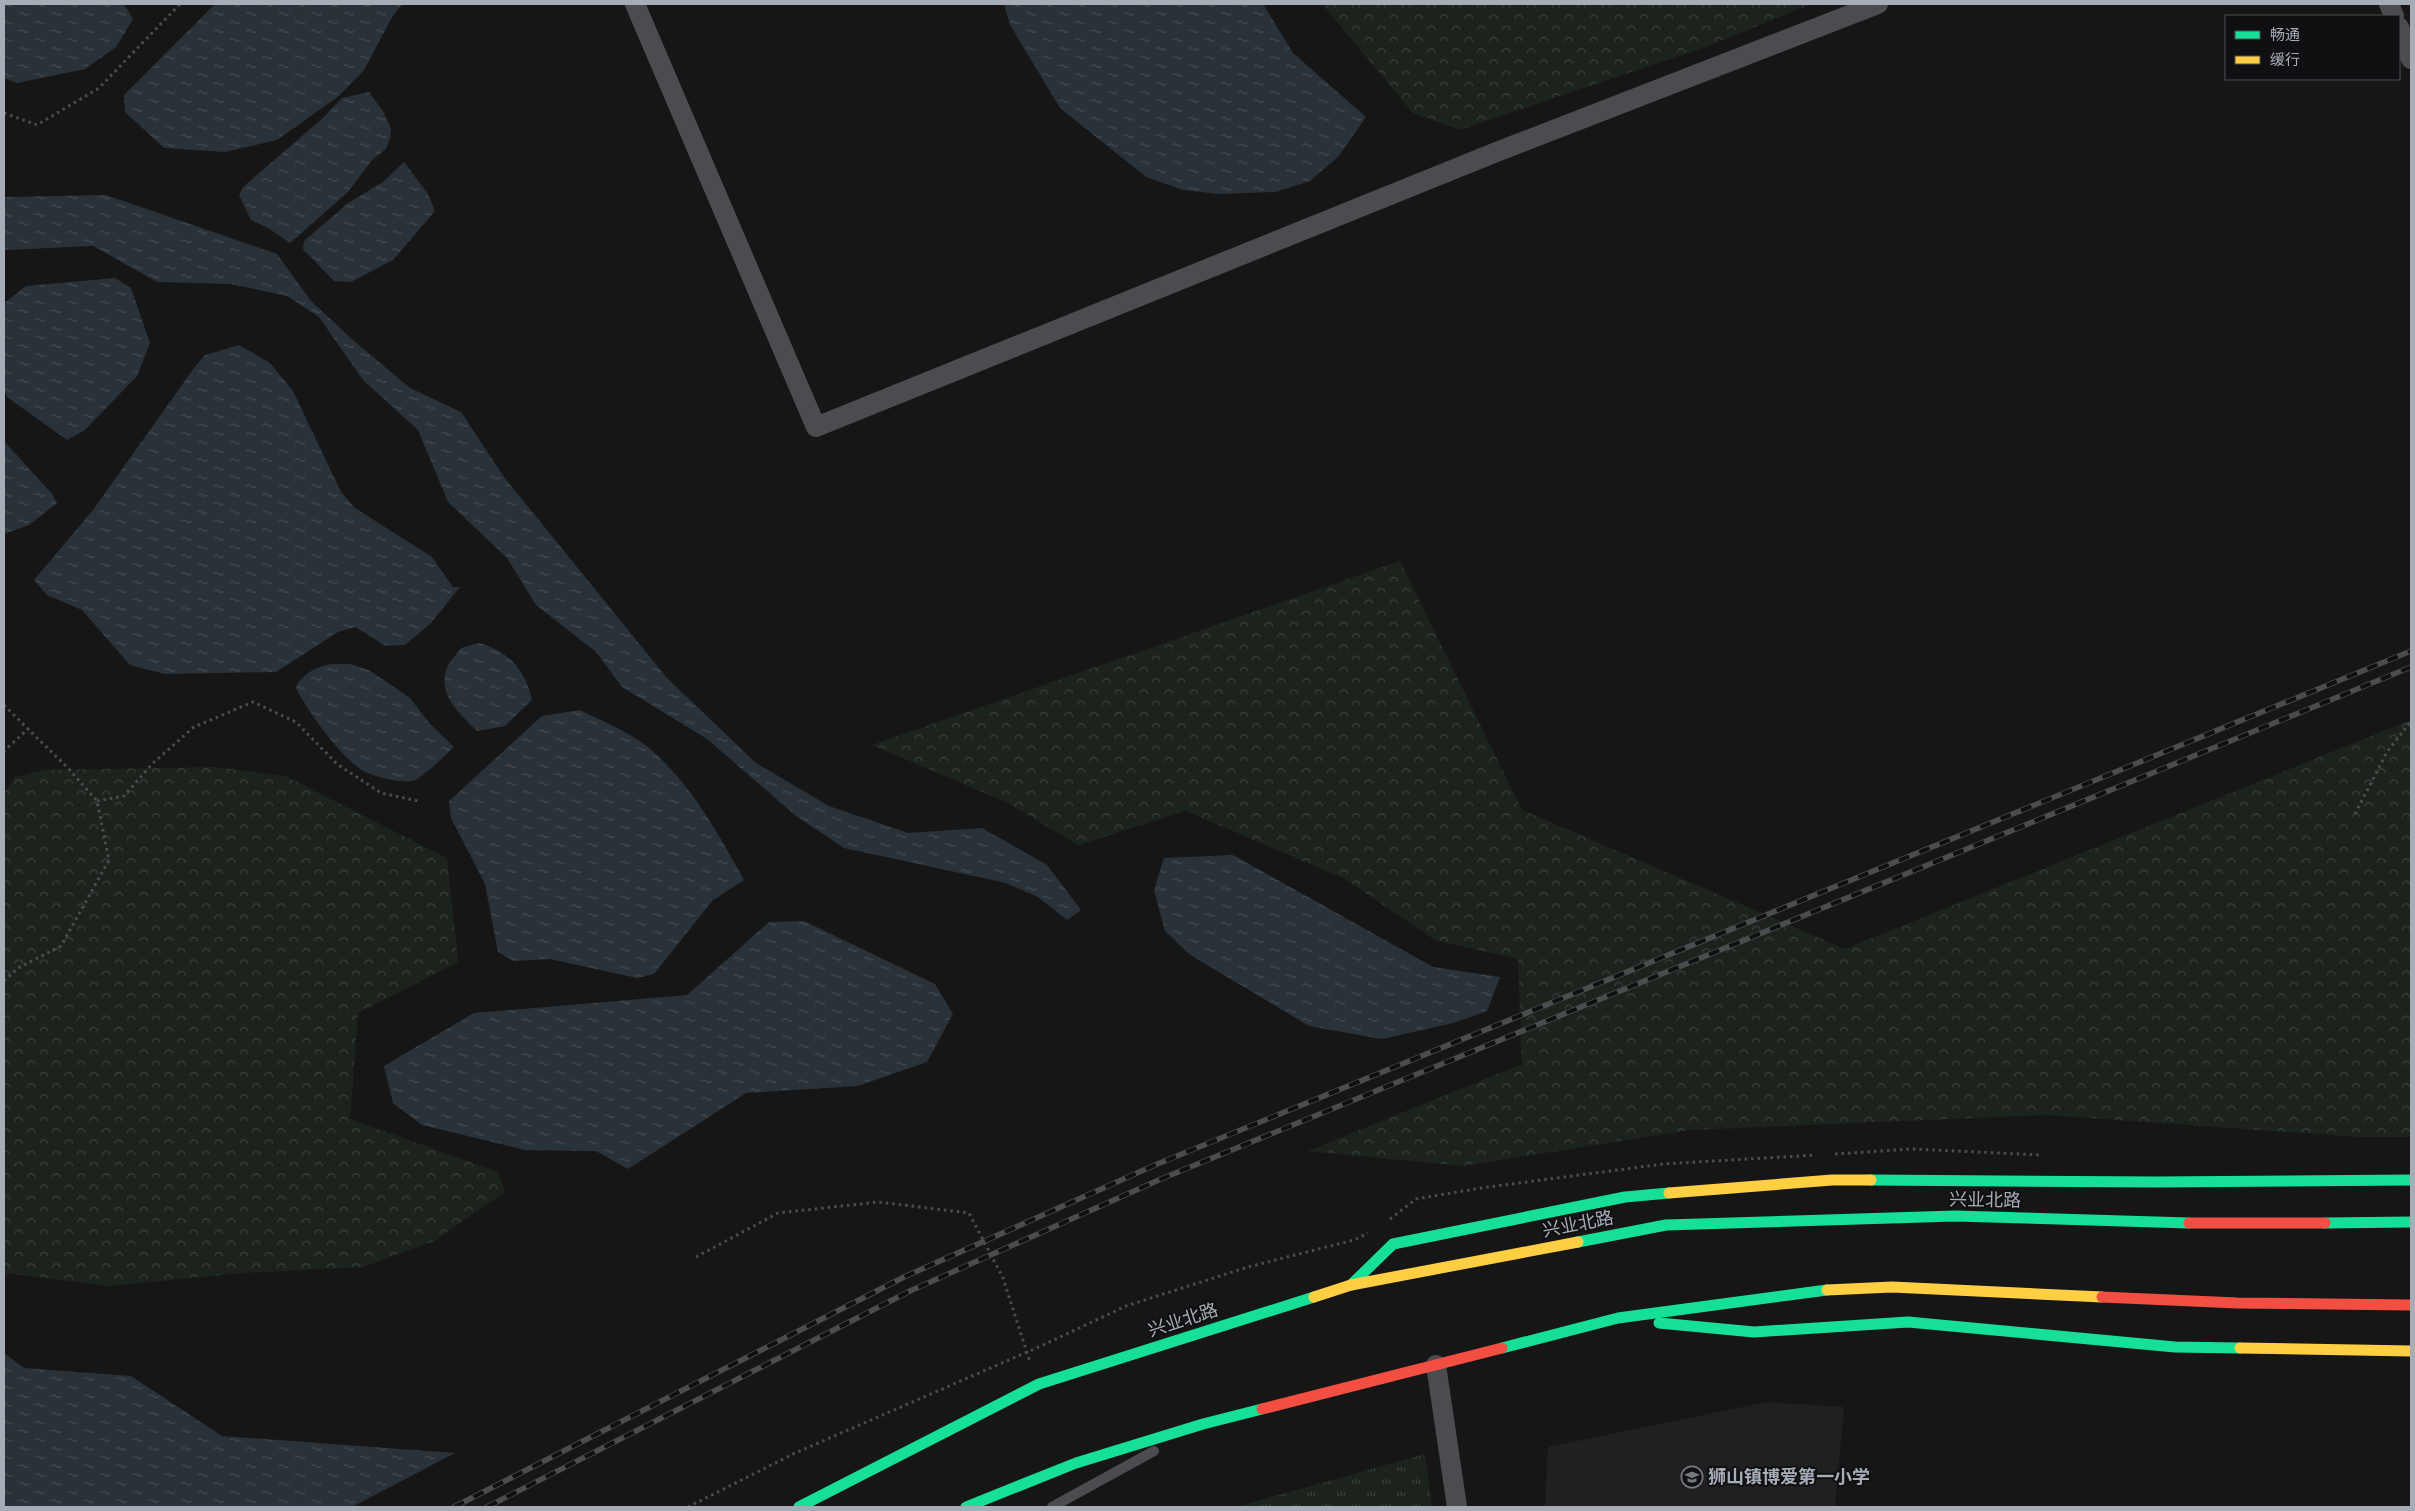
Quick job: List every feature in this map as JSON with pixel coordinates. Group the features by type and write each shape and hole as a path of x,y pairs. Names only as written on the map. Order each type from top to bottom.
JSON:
{"main road":[{"path":"1351,1284 1393,1244 1624,1197 1832,1180 2147,1182 2360,1178 2411,1180"},
{"name":"兴业北路","path":"799,1507 1039,1384 1351,1284 1666,1225 1955,1216 2240,1224 2411,1222"},
{"path":"966,1507 1076,1463 1203,1424 1618,1318 1830,1290 1892,1287 2237,1303 2411,1305"},
{"path":"1618,1318 1754,1332 1908,1322 2175,1347 2411,1351"}],"street":[{"path":"635,4 816,426 1494,153 1878,4"},
{"path":"2400,30 2411,59"},
{"path":"1436,1365 1457,1507"}],"lane":[{"path":"1052,1507 1203,1424"}],"path":[{"path":"4,113 37,125 99,88 180,4"},
{"path":"97,801 124,796 152,764 194,727 253,702 296,722 336,764 381,793 418,801"},
{"path":"4,704 68,768 97,801 109,860 61,946 18,968 4,981"},
{"path":"2355,814 2387,752 2411,721"},
{"path":"4,750 28,729"},
{"path":"696,1257 778,1213 878,1202 969,1213 1003,1278 1026,1353 1039,1384"}],"shaded area":[{"name":"狮山镇博爱第一小学","path":"1766,1402 1844,1407 1835,1507 1545,1507 1548,1447"}],"green space":[{"path":"1322,4 1811,4 1708,46 1460,130 1413,113"},
{"path":"1400,561 1522,810 1845,949 2411,720 2411,1137 2360,1137 2046,1115 1690,1130 1463,1166 1308,1151 1522,1064 1518,959 1435,940 1345,879 1186,811 1078,845 1006,802 872,745"},
{"path":"215,767 285,776 447,858 458,962 358,1013 350,1119 498,1172 505,1192 434,1241 363,1267 241,1273 110,1286 4,1273 4,793 15,777 44,770"},
{"path":"1425,1454 1432,1507 1236,1507"}],"water":[{"path":"4,4 124,4 133,19 116,47 85,69 17,83 4,78"},
{"path":"215,4 402,4 391,19 364,70 339,96 277,140 225,152 164,148 125,112 124,95"},
{"path":"1004,4 1263,4 1293,53 1366,117 1339,156 1310,181 1275,192 1219,194 1183,190 1146,177 1060,108 1010,25"},
{"path":"369,92 383,111 391,129 390,138 386,149 372,160 348,192 290,243 268,228 251,220 239,195 243,187 323,118 342,98"},
{"path":"404,162 428,194 435,211 393,260 351,282 334,281 303,249 304,241 347,204 384,181"},
{"path":"106,195 277,254 311,301 354,341 410,388 461,412 504,477 667,678 756,763 829,806 908,833 982,828 1047,865 1081,910 1067,920 1038,897 1006,883 844,848 796,816 707,739 622,687 596,652 536,605 507,558 448,502 418,430 363,380 319,317 287,296 231,284 157,282 93,246 4,250 4,197"},
{"path":"115,278 131,288 150,343 137,376 85,430 67,440 7,397 4,391 4,303 26,286"},
{"path":"239,345 270,363 293,391 341,492 355,508 432,557 453,587 460,587 431,623 405,645 386,646 355,627 338,632 276,672 165,674 130,665 82,610 47,595 34,580 93,510 205,355"},
{"path":"4,441 52,494 57,503 29,525 4,534"},
{"path":"479,643 499,651 514,663 525,680 532,700 505,726 477,731 453,705 445,689 444,680 448,665 461,648"},
{"path":"332,664 350,664 369,670 410,698 430,724 454,747 428,771 412,781 385,778 360,769 342,753 324,731 296,688 298,683 311,671"},
{"path":"580,710 633,737 648,747 663,761 702,809 744,880 713,900 654,974 637,978 550,959 514,961 498,952 485,884 451,818 449,801 542,716"},
{"path":"1233,855 1433,967 1500,977 1487,1011 1453,1023 1382,1039 1309,1026 1189,954 1165,931 1154,890 1164,858"},
{"path":"804,921 935,984 953,1014 927,1062 858,1086 746,1093 628,1169 596,1151 525,1150 422,1125 393,1103 384,1066 474,1013 687,995 769,922"},
{"path":"4,1353 24,1368 131,1376 222,1436 455,1453 352,1507 4,1507"}],"railway":[{"path":"454,1507 904,1277 1155,1165 2411,651"},
{"path":"487,1507 910,1291 1161,1179 2411,667"}],"traffic: fast":[{"path":"1871,1180 2157,1182 2411,1180"},
{"path":"1351,1285 1393,1244 1625,1197 1669,1193"},
{"path":"1578,1242 1666,1225 1955,1216 2189,1223"},
{"path":"2325,1223 2411,1222"},
{"path":"1502,1348 1618,1318 1827,1290"},
{"path":"799,1507 1039,1384 1314,1297"},
{"path":"1659,1323 1754,1332 1908,1322 2175,1347 2240,1348"},
{"path":"966,1507 1076,1463 1203,1424 1262,1409"}],"traffic: slow":[{"path":"1669,1193 1832,1180 1871,1180"},
{"path":"1314,1297 1351,1285 1578,1242"},
{"path":"1827,1290 1892,1287 2102,1297"},
{"path":"2240,1348 2411,1351"}],"traffic: jam":[{"path":"2189,1223 2325,1223"},
{"path":"2102,1297 2237,1303 2411,1305"},
{"path":"1262,1409 1502,1348"}],"place":[{"name":"狮山镇博爱第一小学","path":"1692,1477"}]}
